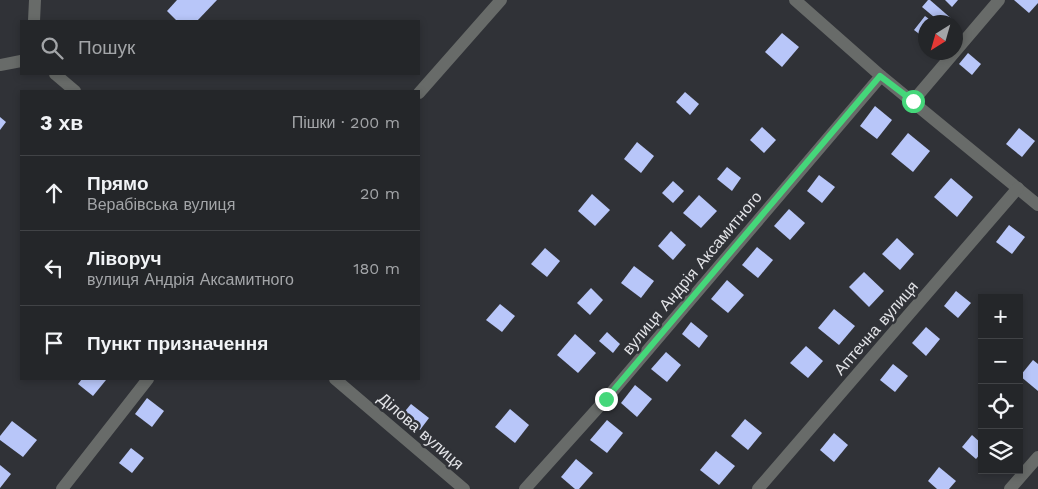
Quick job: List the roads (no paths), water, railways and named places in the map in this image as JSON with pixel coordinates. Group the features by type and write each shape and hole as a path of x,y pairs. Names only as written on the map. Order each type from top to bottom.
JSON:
{"street":[{"path":"34,20 35,0"},
{"path":"420,92 501,0"},
{"path":"795,0 880,76 913,101 1038,205"},
{"path":"913,101 999,0"},
{"path":"0,65 20,61"},
{"path":"56,75 74,90"},
{"name":"вулиця Андрія Аксамитного","path":"525,489 606,399 880,76"},
{"name":"Аптечна вулиця","path":"758,489 1018,188"},
{"path":"62,489 147,380"},
{"name":"Ділова вулиця","path":"336,380 464,489"},
{"path":"1010,489 1038,457"}]}
